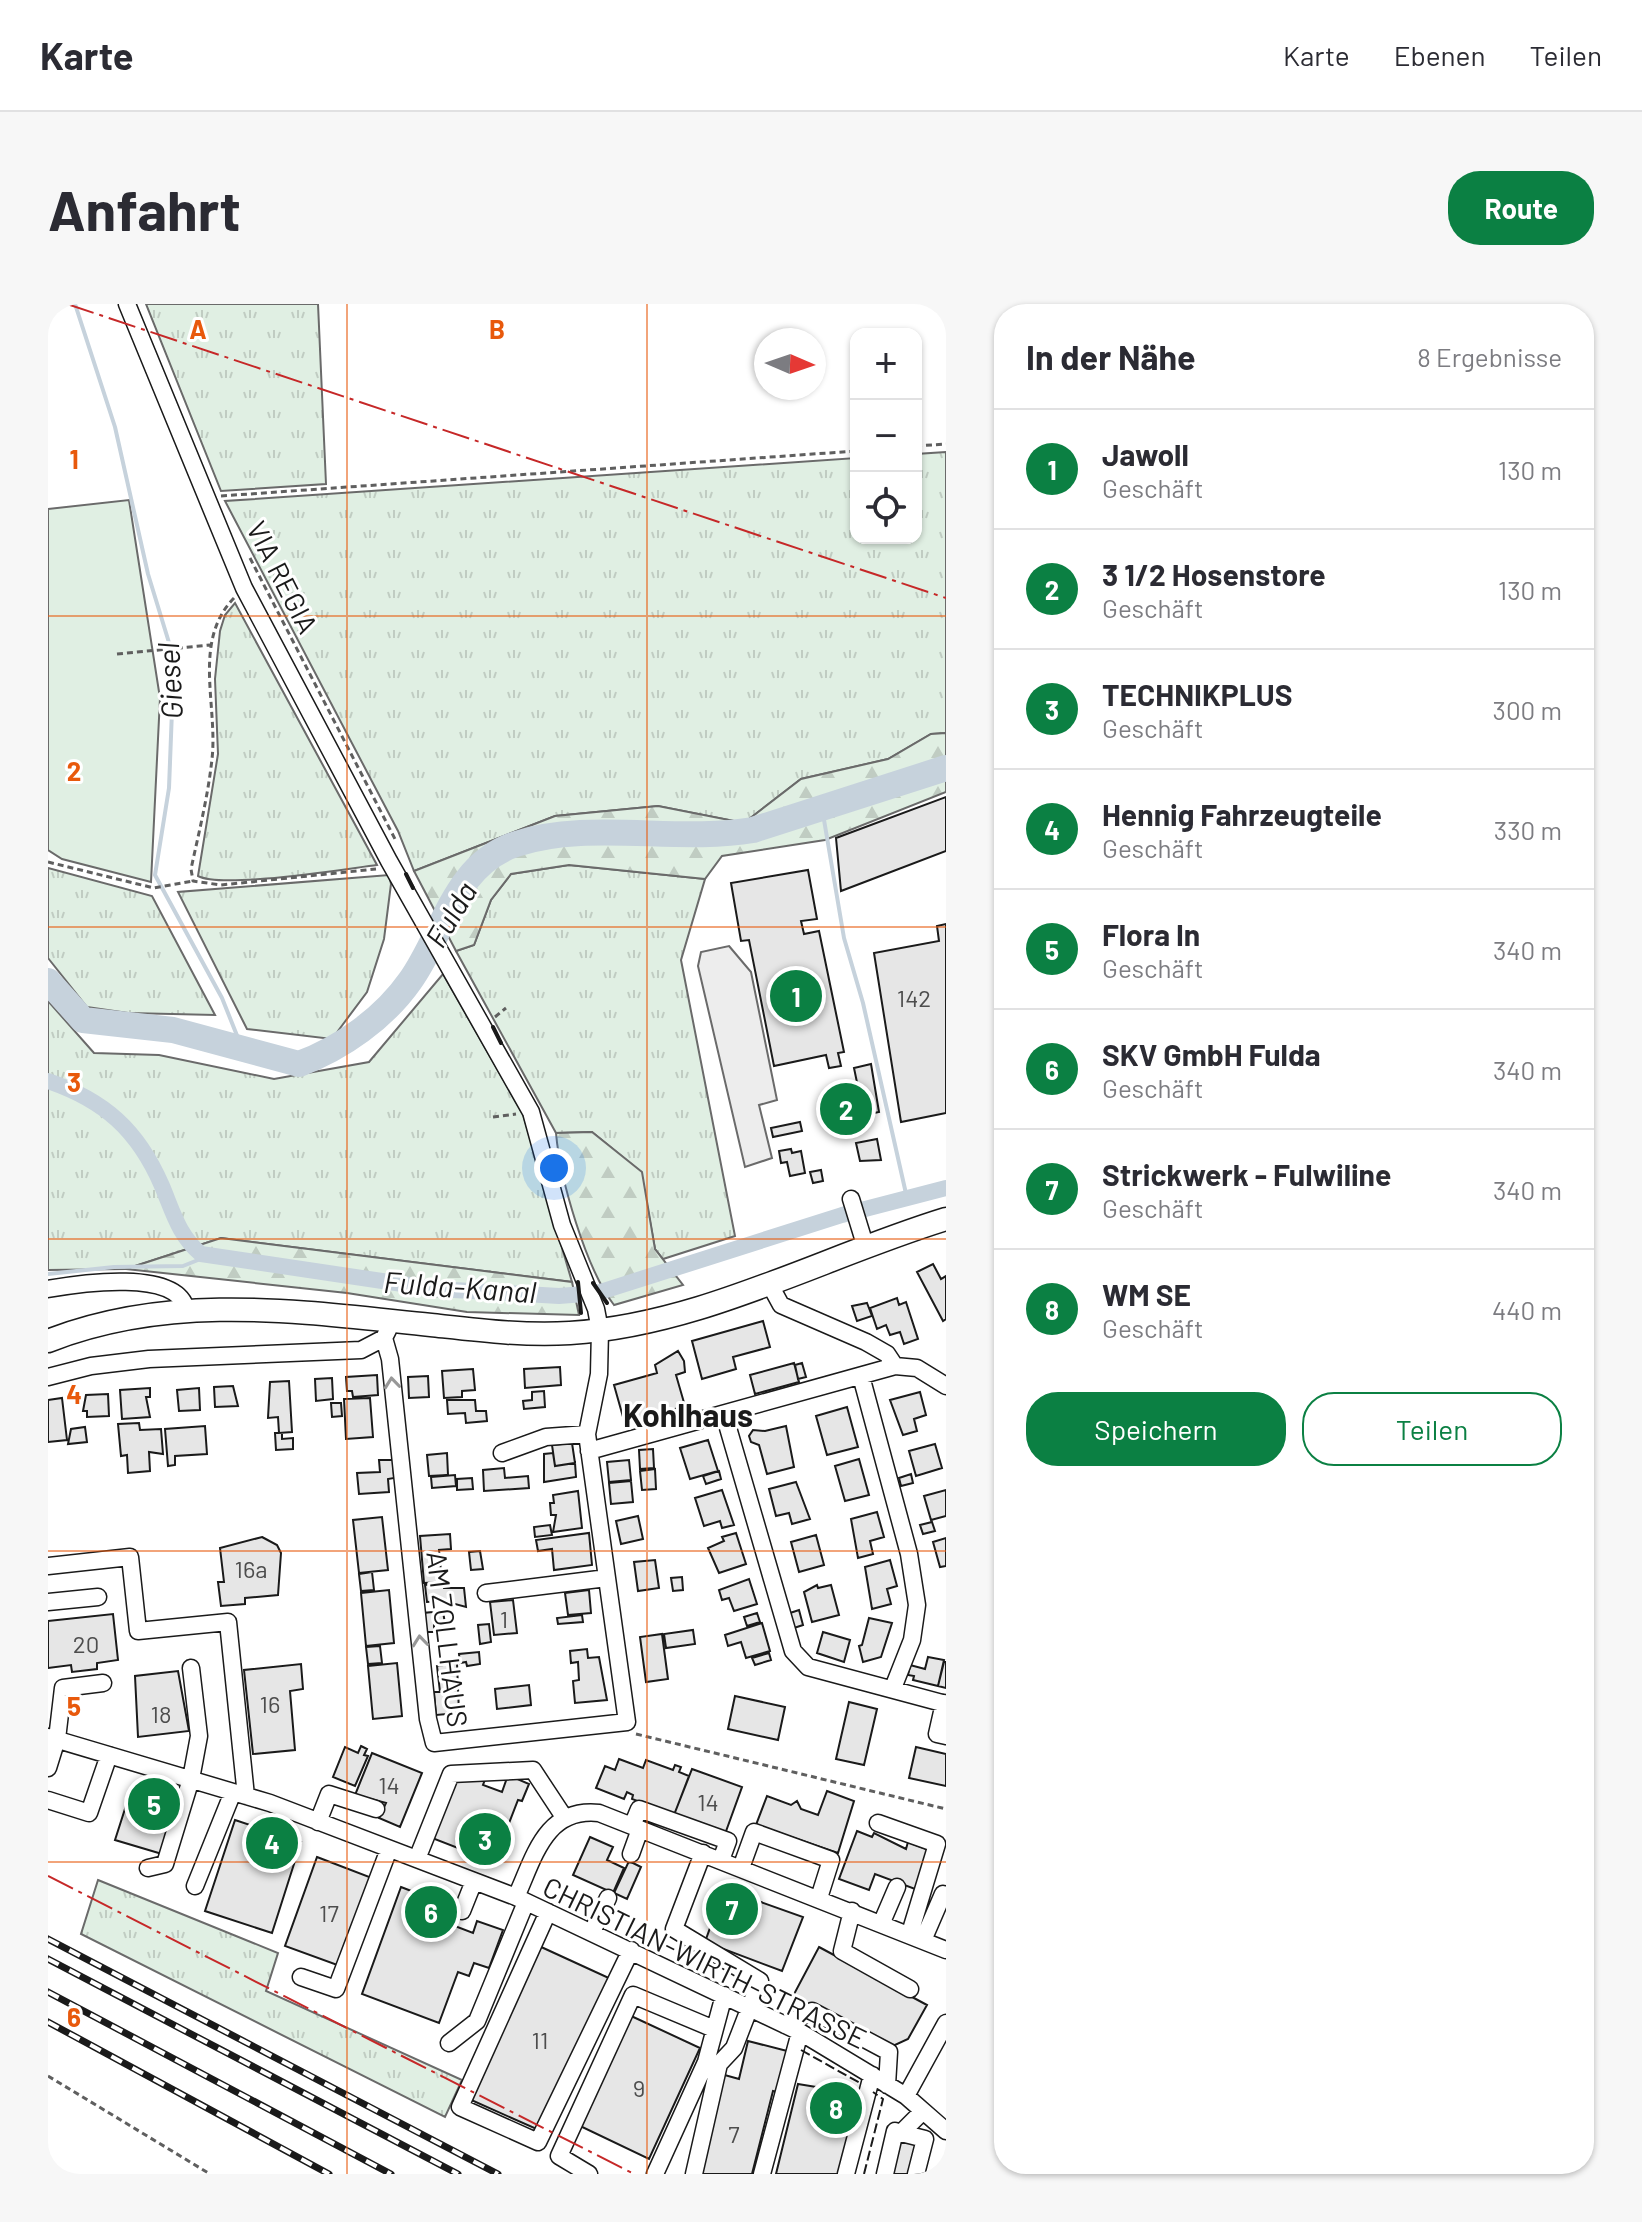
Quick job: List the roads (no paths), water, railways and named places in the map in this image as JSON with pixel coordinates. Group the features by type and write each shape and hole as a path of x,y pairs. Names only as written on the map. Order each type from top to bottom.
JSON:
{"main road":[{"path":"48,1341 129,1316 186,1309 306,1311 387,1330 536,1334 598,1319 707,1304 946,1219"}],"street":[{"path":"127,304 244,588 389,861 531,1112 562,1225 598,1319 599,1374 588,1443 607,1578 486,1593"},
{"path":"851,1199 866,1248"},
{"path":"48,1289 89,1283 170,1287 184,1297 186,1309"},
{"path":"769,1283 781,1305 883,1351 895,1366"},
{"path":"48,1377 91,1366 149,1359 361,1350 387,1330"},
{"name":"AM ZOLLHAUS","path":"387,1330 428,1719 434,1743 627,1722 607,1578"},
{"path":"502,1453 546,1437 588,1443 724,1414 895,1366 917,1368 946,1386"},
{"path":"861,1376 909,1554 917,1605 912,1640 893,1688"},
{"path":"724,1414 793,1651 808,1667 945,1704 937,1734 946,1736"},
{"path":"48,1566 130,1557 138,1631 228,1622 239,1794 195,1886"},
{"path":"48,1602 98,1597"},
{"path":"148,1868 165,1864 191,1779 199,1736 191,1668"},
{"path":"48,1768 63,1688 103,1683"},
{"name":"CHRISTIAN-WIRTH-STRASSE","path":"53,1738 239,1794 521,1899 792,2029 906,2096 946,2131"},
{"path":"48,1800 89,1813 109,1755"},
{"path":"417,1859 451,1774 533,1770 564,1817"},
{"path":"318,1822 329,1794 376,1809"},
{"path":"631,1854 639,1809 728,1841 721,1860"},
{"path":"449,2043 477,2021 541,1841 551,1826 564,1817 580,1812 599,1813 882,1922 946,1950"},
{"path":"878,1823 937,1844 917,1936"},
{"path":"741,1868 754,1832 831,1860 819,1898"},
{"path":"301,1977 336,1989 389,1849"},
{"path":"694,2174 719,2064 734,2048 760,1981 674,1929 703,1853"},
{"path":"462,1911 474,1881"},
{"path":"882,1922 897,1887"},
{"path":"917,1936 943,1894 946,1895"},
{"path":"592,1932 608,1898"},
{"path":"852,1911 842,1951 910,1989"},
{"path":"548,1912 460,2107 538,2142 631,1950"},
{"path":"589,2174 559,2156 633,1995 714,2029"},
{"path":"655,2174 706,2062 724,1995"},
{"path":"762,2174 792,2029 812,2011 889,2052 887,2085"},
{"path":"906,2096 944,2031"},
{"path":"846,2174 872,2075"},
{"path":"901,2133 923,2111"},
{"path":"885,2174 895,2131 925,2139 916,2174"}],"waterway":[{"name":"Giesel","path":"75,304 115,427 148,574 174,659 169,788 155,875 222,998 242,1048"},
{"name":"Fulda","path":"48,981 83,1020 173,1030 299,1064 361,1030 400,995 422,962 464,884 495,854 516,844 543,837 602,832 694,834 753,830 946,768"},
{"path":"822,808 844,938 863,1003 907,1198"},
{"name":"Fulda-Kanal","path":"48,1081 102,1108 130,1133 153,1166 182,1231 201,1254 436,1289 559,1296 597,1293 842,1215 946,1188"},
{"path":"48,1274 114,1267 183,1266 208,1256"}],"railway":[{"path":"48,1939 498,2174"},
{"path":"48,1959 458,2174"},
{"path":"48,1992 391,2174"},
{"path":"48,2022 329,2174"}],"place":[{"name":"Jawoll","path":"796,996"},
{"name":"3 1/2 Hosenstore","path":"846,1109"},
{"name":"Flora In","path":"154,1804"},
{"name":"TECHNIKPLUS","path":"485,1839"},
{"name":"Hennig Fahrzeugteile","path":"272,1843"},
{"name":"Strickwerk - Fulwiline","path":"732,1909"},
{"name":"SKV GmbH Fulda","path":"431,1912"},
{"name":"WM SE","path":"836,2108"}],"district":[{"name":"Kohlhaus","path":"688,1414"}]}
